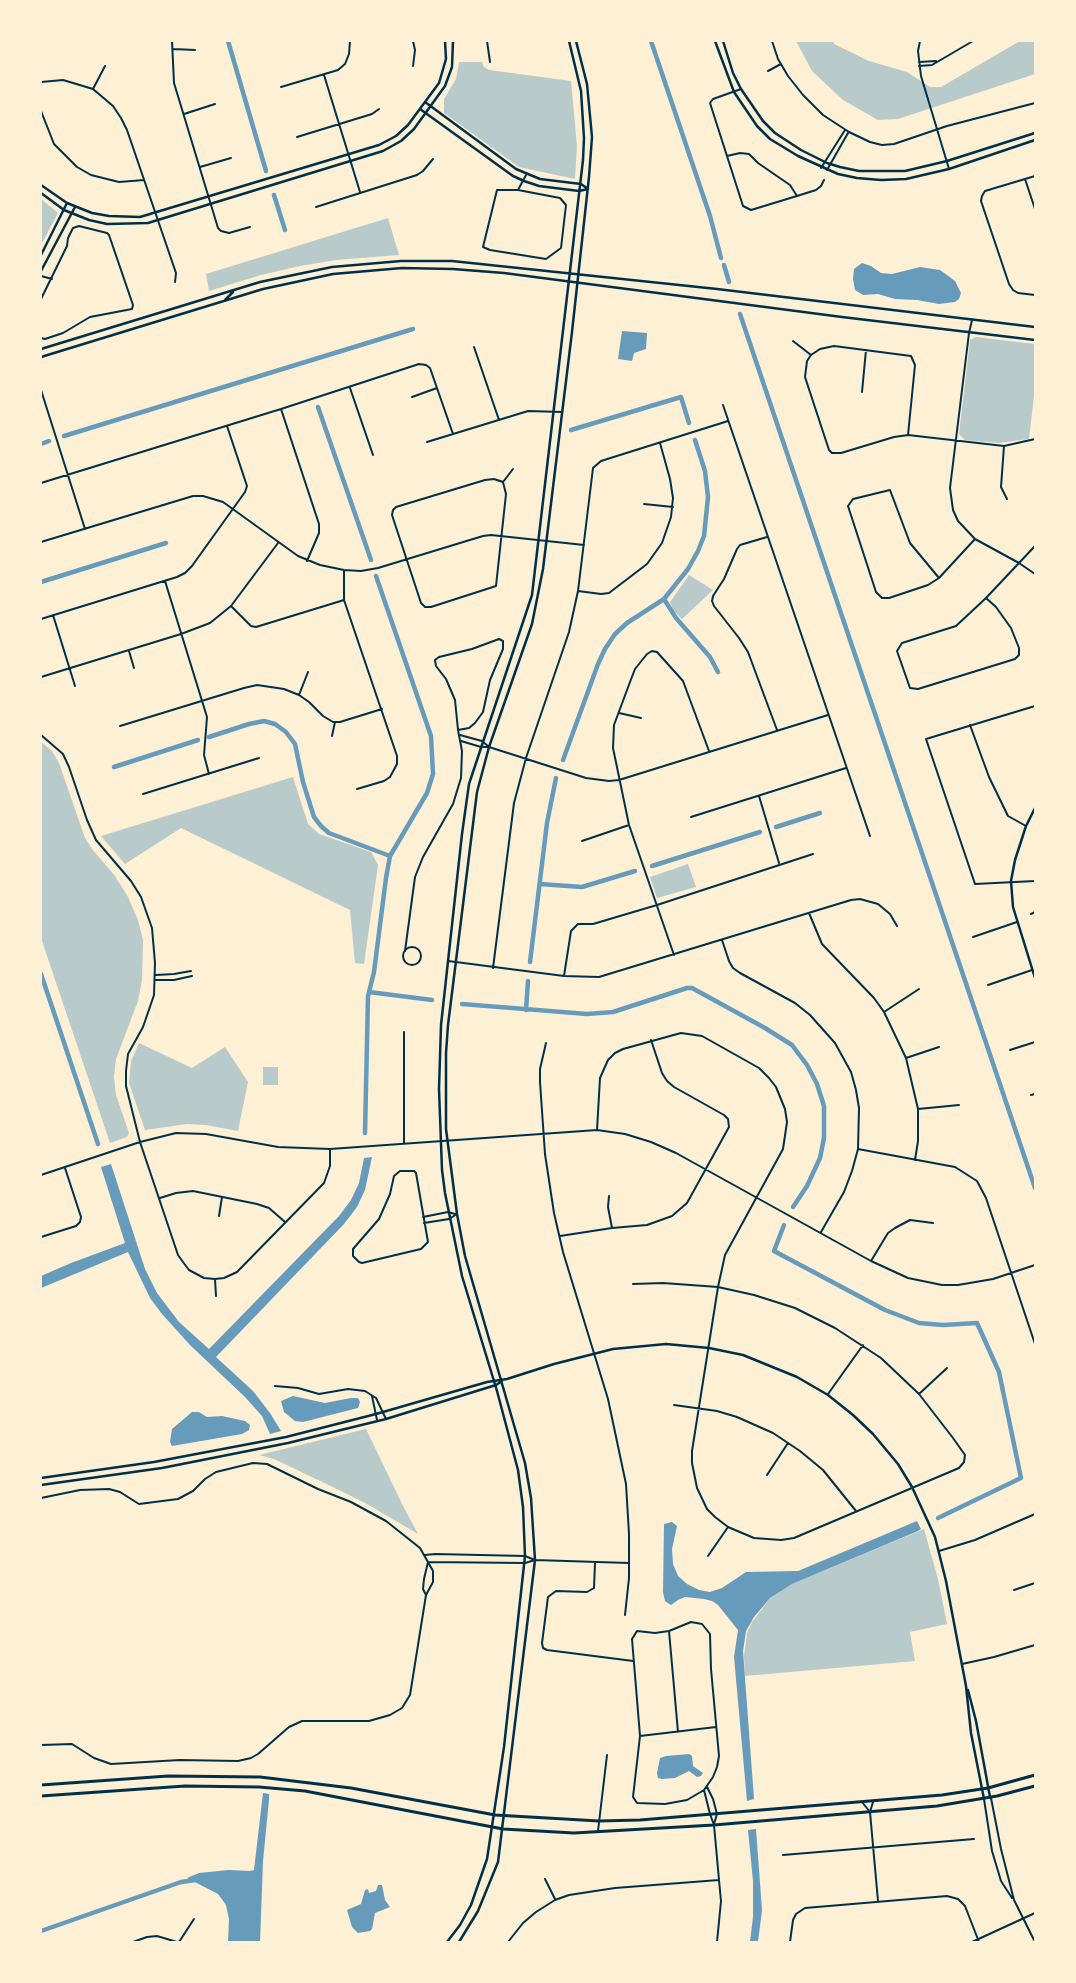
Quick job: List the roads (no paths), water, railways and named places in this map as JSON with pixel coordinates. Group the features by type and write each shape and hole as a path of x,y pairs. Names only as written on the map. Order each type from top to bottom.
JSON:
{"main road":[{"path":"41,1785 176,1775 260,1776 351,1788 495,1815 599,1821 717,1814 942,1795 988,1788 1035,1774"},
{"path":"41,1796 177,1786 259,1787 330,1796 493,1827 598,1833 937,1806 991,1798 1035,1786"}],"street":[{"path":"172,41 174,82 218,228 229,233 250,227"},
{"path":"281,87 338,70 345,64 349,54 350,41"},
{"path":"413,41 415,57 413,66"},
{"path":"42,189 75,207 109,216 140,217 156,214 380,145 391,139 408,125 439,82 445,66 445,41"},
{"path":"42,189 64,210 71,214 108,224 132,225 158,220 383,151 407,136 445,86 452,67 453,41"},
{"path":"487,41 490,62"},
{"path":"447,1942 460,1925 488,1858 495,1815 526,1556 523,1507 518,1470 496,1385 462,1276 448,1212 440,1141 439,1062 442,1016 469,784 532,595 581,184 584,138 581,91 569,41"},
{"path":"459,1942 489,1889 498,1862 535,1560 532,1507 527,1472 465,1256 457,1214 448,1140 446,1068 448,1025 477,792 489,747 532,624 542,577 588,189 592,137 587,84 576,41"},
{"path":"715,41 734,92 746,111 770,138 798,156 827,170 858,178 881,180 906,179 949,169 1035,140"},
{"path":"723,41 733,73 752,107 775,133 801,150 831,164 859,171 905,171 947,161 1035,133"},
{"path":"772,41 781,64 802,95 823,115 845,130 870,142 882,145 894,144 1035,103"},
{"path":"920,41 919,66 949,169"},
{"path":"919,66 932,65 973,41"},
{"path":"173,49 195,50"},
{"path":"919,62 938,61"},
{"path":"768,71 781,64"},
{"path":"93,89 105,66"},
{"path":"445,66 452,67"},
{"path":"324,75 360,192"},
{"path":"41,82 63,80 78,83 93,89 113,106 127,130 176,273 175,282"},
{"path":"741,89 713,99 710,103 743,206 751,210 816,190 824,180"},
{"path":"425,102 526,175 540,179 581,184 588,189"},
{"path":"184,114 215,104"},
{"path":"297,137 372,114 379,109"},
{"path":"420,109 522,180 539,186 579,191 588,189"},
{"path":"41,111 54,144 77,167 91,175 119,182 144,180"},
{"path":"822,168 845,130"},
{"path":"827,170 849,132"},
{"path":"391,139 394,145"},
{"path":"727,156 740,153 749,154 758,163 790,185 797,196"},
{"path":"200,167 231,158"},
{"path":"316,206 417,175 424,171 433,159"},
{"path":"518,190 526,175"},
{"path":"278,176 280,183"},
{"path":"1035,176 985,192 982,196 984,210 1009,284 1018,293 1035,295"},
{"path":"1024,179 1035,209"},
{"path":"497,190 518,190 560,198 566,205 561,248 546,259 490,250 483,247 497,190"},
{"path":"41,255 68,204"},
{"path":"41,271 75,207"},
{"path":"41,299 67,246 72,228 80,226 109,235 134,305 128,310 90,317 64,333 45,339 41,338"},
{"path":"41,349 260,282 315,270 366,263 401,261 452,261 578,276 715,289 1035,327"},
{"path":"41,357 263,289 298,281 367,270 402,268 504,273 1035,340"},
{"path":"41,276 52,279"},
{"path":"224,302 238,288"},
{"path":"972,319 968,333 950,488 951,499 958,521 974,539 1020,563 1035,574"},
{"path":"793,341 811,356"},
{"path":"908,435 915,365 913,358 908,354 834,346 820,350 811,356 807,362 804,377 829,450 832,453 841,453 894,437 908,435 1004,446 1035,440"},
{"path":"474,347 499,420"},
{"path":"862,392 866,350"},
{"path":"41,483 350,388 418,364 426,365 430,368 453,434"},
{"path":"350,388 372,455"},
{"path":"412,397 437,388"},
{"path":"41,390 85,529"},
{"path":"723,405 870,836"},
{"path":"281,409 319,524 319,533 308,561"},
{"path":"427,442 528,411 562,412"},
{"path":"493,968 510,822 526,758 569,632 578,591 593,468 596,463 728,421"},
{"path":"41,619 165,581 185,573 192,566 245,492 247,486 227,426"},
{"path":"578,591 601,594 609,593 647,564 656,553 668,530 673,507 673,490 660,443"},
{"path":"1004,446 1001,487 1007,499"},
{"path":"503,482 513,469"},
{"path":"494,479 503,482 506,494 496,586 431,607 425,606 421,603 406,559 392,515 393,510 396,507 485,480 494,479"},
{"path":"938,578 910,543 890,490 853,499 848,506 876,592 882,598 889,598 928,585 938,578 974,539"},
{"path":"41,542 193,496 212,498 232,509 278,543 308,561 344,570 361,571 378,568 483,536 502,536 584,545"},
{"path":"644,504 673,507"},
{"path":"768,537 740,545 712,601 748,652 776,730"},
{"path":"41,677 181,634 210,623 231,606 278,543"},
{"path":"986,598 996,607 1011,628 1019,648 1019,655 1015,660 918,689 910,688 897,651 902,643 956,626 986,598 1035,546"},
{"path":"344,570 344,600 382,709 398,764 395,771 384,782 356,790"},
{"path":"165,581 207,717 204,755 209,774"},
{"path":"231,606 251,626 256,627 344,600"},
{"path":"53,615 75,686"},
{"path":"405,950 410,948 418,950 420,955 419,961 412,965 406,964 403,959 415,877 423,857 446,818 458,791 462,763 460,741 458,730 455,700 446,678 436,666 436,660 439,657 472,649 496,639 503,642 503,649 495,665 480,718 468,728 458,730"},
{"path":"129,650 134,668"},
{"path":"674,954 630,825 613,748 612,735 618,713 635,669 647,654 652,651 657,652 683,681 709,751"},
{"path":"299,695 308,672"},
{"path":"120,726 257,685 284,689 299,695 323,716 335,722 382,709"},
{"path":"1035,706 926,739 976,884 1035,881"},
{"path":"618,713 641,718"},
{"path":"460,741 481,747 489,747 586,778 619,780 828,715"},
{"path":"332,736 335,722"},
{"path":"970,725 989,777 1008,816 1026,826"},
{"path":"41,735 63,754 70,767 87,820 96,840 131,881 144,905 153,937 156,980 150,1011 128,1054 126,1086 140,1142 178,1255 183,1262 196,1274 215,1279 231,1276 237,1272 324,1183 330,1166 330,1149"},
{"path":"459,735 482,741 489,747"},
{"path":"143,794 259,758"},
{"path":"691,817 846,768"},
{"path":"759,796 779,863"},
{"path":"1035,808 1026,826 1015,860 1011,881 1013,907 1035,978"},
{"path":"582,840 630,825"},
{"path":"564,976 570,930 578,924 593,924 657,905 779,863 813,854"},
{"path":"448,961 564,976 599,977 851,900 860,899 869,901 884,909 890,914 897,926"},
{"path":"1031,914 1035,912"},
{"path":"809,913 822,944 862,985 884,1012 906,1058 918,1109 918,1141 915,1160"},
{"path":"973,937 1017,922"},
{"path":"722,940 733,968 740,974 794,1003 810,1015 835,1043 851,1072 856,1090 860,1129 858,1149 844,1192 821,1232"},
{"path":"155,975 174,974 191,970"},
{"path":"988,984 1032,970"},
{"path":"156,980 174,980 192,976"},
{"path":"884,1012 919,988"},
{"path":"404,1032 404,1143"},
{"path":"597,1130 600,1078 604,1067 615,1053 651,1040 681,1033 702,1036 759,1068 773,1082 785,1109 787,1122 783,1149 725,1255 718,1287 692,1451 693,1476 707,1509 728,1527 754,1538 781,1540 794,1538 959,1468 964,1462 965,1455 954,1438 919,1394 881,1358 836,1328 795,1308 754,1295 718,1287 689,1284 633,1284"},
{"path":"559,1237 612,1228 647,1225 672,1216 687,1203 729,1127 728,1119 724,1115 674,1087 667,1081 662,1073 651,1040"},
{"path":"1010,1050 1035,1042"},
{"path":"546,1043 540,1069 544,1134 548,1174 559,1237 608,1398 623,1464 628,1506 629,1563 625,1615"},
{"path":"906,1058 939,1047"},
{"path":"1031,1095 1035,1094"},
{"path":"918,1109 959,1105"},
{"path":"41,1176 140,1142 176,1133 206,1134 278,1148 330,1149 597,1130 625,1134 651,1142 872,1261 908,1278 942,1284 977,1282 1010,1274 1035,1265"},
{"path":"858,1149 955,1167 977,1181 986,1198 1035,1344"},
{"path":"41,1238 76,1226 80,1222 81,1217 65,1168"},
{"path":"400,1171 414,1171 416,1173 424,1223 428,1242 421,1249 362,1263 353,1256 352,1248 370,1230 385,1206 396,1173 400,1171"},
{"path":"160,1198 184,1191 222,1197 270,1208 286,1222"},
{"path":"610,1196 608,1207 612,1228"},
{"path":"219,1216 222,1197"},
{"path":"423,1217 448,1212 457,1214"},
{"path":"424,1223 450,1219 457,1214"},
{"path":"872,1261 883,1241 895,1228 910,1220 933,1223"},
{"path":"215,1279 216,1296"},
{"path":"41,1478 154,1462 286,1437 384,1412 494,1380 502,1380 594,1352 649,1344 666,1344 709,1348 743,1355 773,1366 797,1377 828,1396 853,1415 873,1434 898,1464 912,1487 930,1526 939,1551 962,1664 992,1850 1001,1881 1014,1900"},
{"path":"828,1396 863,1345"},
{"path":"919,1394 946,1368"},
{"path":"41,1485 171,1466 272,1447 386,1419 496,1385 502,1380"},
{"path":"275,1386 298,1388 319,1394 348,1389 365,1391 376,1398 386,1419"},
{"path":"372,1396 377,1421"},
{"path":"674,1405 699,1408 737,1417 773,1433 823,1470 856,1511"},
{"path":"767,1475 788,1443"},
{"path":"41,1498 80,1490 109,1489 120,1492 139,1504 178,1499 193,1491 205,1478 216,1472 260,1463 271,1465 386,1521 415,1543 433,1571 433,1582 426,1595 410,1695 402,1708 390,1715 369,1721 302,1722 290,1727 258,1754 238,1761 180,1760 111,1764 94,1758 72,1744 41,1745"},
{"path":"939,1551 975,1540 1035,1514"},
{"path":"708,1556 728,1527"},
{"path":"425,1556 435,1554 526,1556 535,1560"},
{"path":"428,1562 525,1563 535,1560 629,1563"},
{"path":"426,1595 423,1589 428,1562"},
{"path":"595,1563 594,1588 587,1592 556,1591 548,1597 543,1648 633,1661"},
{"path":"1014,1590 1035,1583"},
{"path":"691,1622 702,1624 710,1634 719,1756 718,1767 707,1787 687,1800 641,1804 634,1801 632,1797 640,1736 632,1639 634,1634 640,1631 655,1633 670,1631 691,1622"},
{"path":"670,1631 678,1732"},
{"path":"962,1664 994,1658 1035,1645"},
{"path":"966,1686 976,1721 988,1788 1014,1900 1035,1942"},
{"path":"640,1736 716,1727"},
{"path":"598,1833 607,1755"},
{"path":"707,1787 714,1799 717,1814 714,1825"},
{"path":"704,1790 714,1825 721,1901 717,1942"},
{"path":"874,1801 870,1812 878,1901"},
{"path":"862,1802 870,1812"},
{"path":"783,1856 974,1839"},
{"path":"545,1878 555,1900"},
{"path":"508,1942 523,1923 555,1900 589,1890 719,1880"},
{"path":"790,1942 793,1920 800,1911 810,1907 947,1896 958,1899 965,1906 979,1940"},
{"path":"972,1942 1035,1913"},
{"path":"133,1942 147,1937 158,1936 178,1942 194,1919"}],"water":[{"path":"862,263 871,266 881,273 892,274 920,267 940,270 955,281 961,293 959,299 955,302 939,304 895,299 878,294 863,295 855,290 853,279 854,269"},
{"path":"622,331 647,333 646,349 634,353 632,361 618,359"},
{"path":"372,1157 365,1190 357,1207 344,1224 216,1357 253,1391 281,1431 270,1434 262,1416 245,1397 190,1345 162,1314 150,1298 128,1252 41,1288 41,1276 125,1243 101,1167 111,1164 145,1269 157,1293 179,1322 209,1349 339,1216 351,1200 359,1183 364,1158"},
{"path":"293,1396 325,1403 351,1398 358,1398 360,1402 358,1408 303,1422 295,1421 284,1412 281,1401"},
{"path":"192,1412 199,1412 207,1417 222,1416 245,1421 250,1425 249,1430 242,1434 172,1446 170,1442 172,1429"},
{"path":"917,1521 921,1529 918,1531 792,1584 770,1598 754,1617 746,1631 743,1651 754,1799 747,1801 734,1657 738,1630 718,1605 712,1601 685,1597 671,1605 665,1601 663,1592 664,1524 672,1522 677,1526 672,1549 673,1564 678,1576 687,1584 699,1590 710,1592 722,1588 746,1572 798,1571"},
{"path":"689,1754 692,1756 693,1766 703,1773 701,1776 697,1777 689,1771 675,1778 658,1778 660,1758"},
{"path":"263,1793 269,1794 269,1800 263,1861 260,1942 228,1942 229,1919 226,1905 218,1894 187,1878 199,1873 254,1870"},
{"path":"756,1829 762,1910 758,1942 750,1942 753,1917 753,1881 748,1830"},
{"path":"378,1885 382,1885 385,1900 390,1907 375,1913 370,1931 358,1933 352,1927 347,1910 361,1904 365,1890 368,1889 369,1893 376,1891"}],"waterway":[{"path":"228,41 266,171"},
{"path":"651,41 710,216 721,258"},
{"path":"274,195 285,230"},
{"path":"724,265 729,282"},
{"path":"740,314 1035,1188"},
{"path":"64,436 413,329"},
{"path":"571,430 681,397 689,423"},
{"path":"318,407 371,560"},
{"path":"563,760 605,649 615,634 627,623 664,599 688,569 698,551 704,536 708,497 705,471 695,440"},
{"path":"41,444 49,441"},
{"path":"41,582 166,543"},
{"path":"365,1133 368,996 374,972 390,856 427,793 433,774 431,736 376,576"},
{"path":"664,599 676,618 710,657 718,672"},
{"path":"209,737 264,721 275,724 286,732 295,744 303,782 314,817 321,826 329,833 390,856"},
{"path":"114,767 198,740"},
{"path":"530,962 547,823 556,778"},
{"path":"776,827 820,813"},
{"path":"652,866 760,832"},
{"path":"540,884 582,887 635,871"},
{"path":"41,974 98,1144"},
{"path":"526,1010 528,981"},
{"path":"462,1004 587,1014 613,1012 692,988 765,1028 792,1045 807,1065 817,1084 824,1106 824,1138 820,1158 807,1186 793,1207"},
{"path":"369,992 432,1000"},
{"path":"784,1225 774,1251 885,1310 919,1323 943,1325 977,1323 999,1372 1021,1478 938,1518"},
{"path":"41,1931 181,1882 196,1880"}]}
